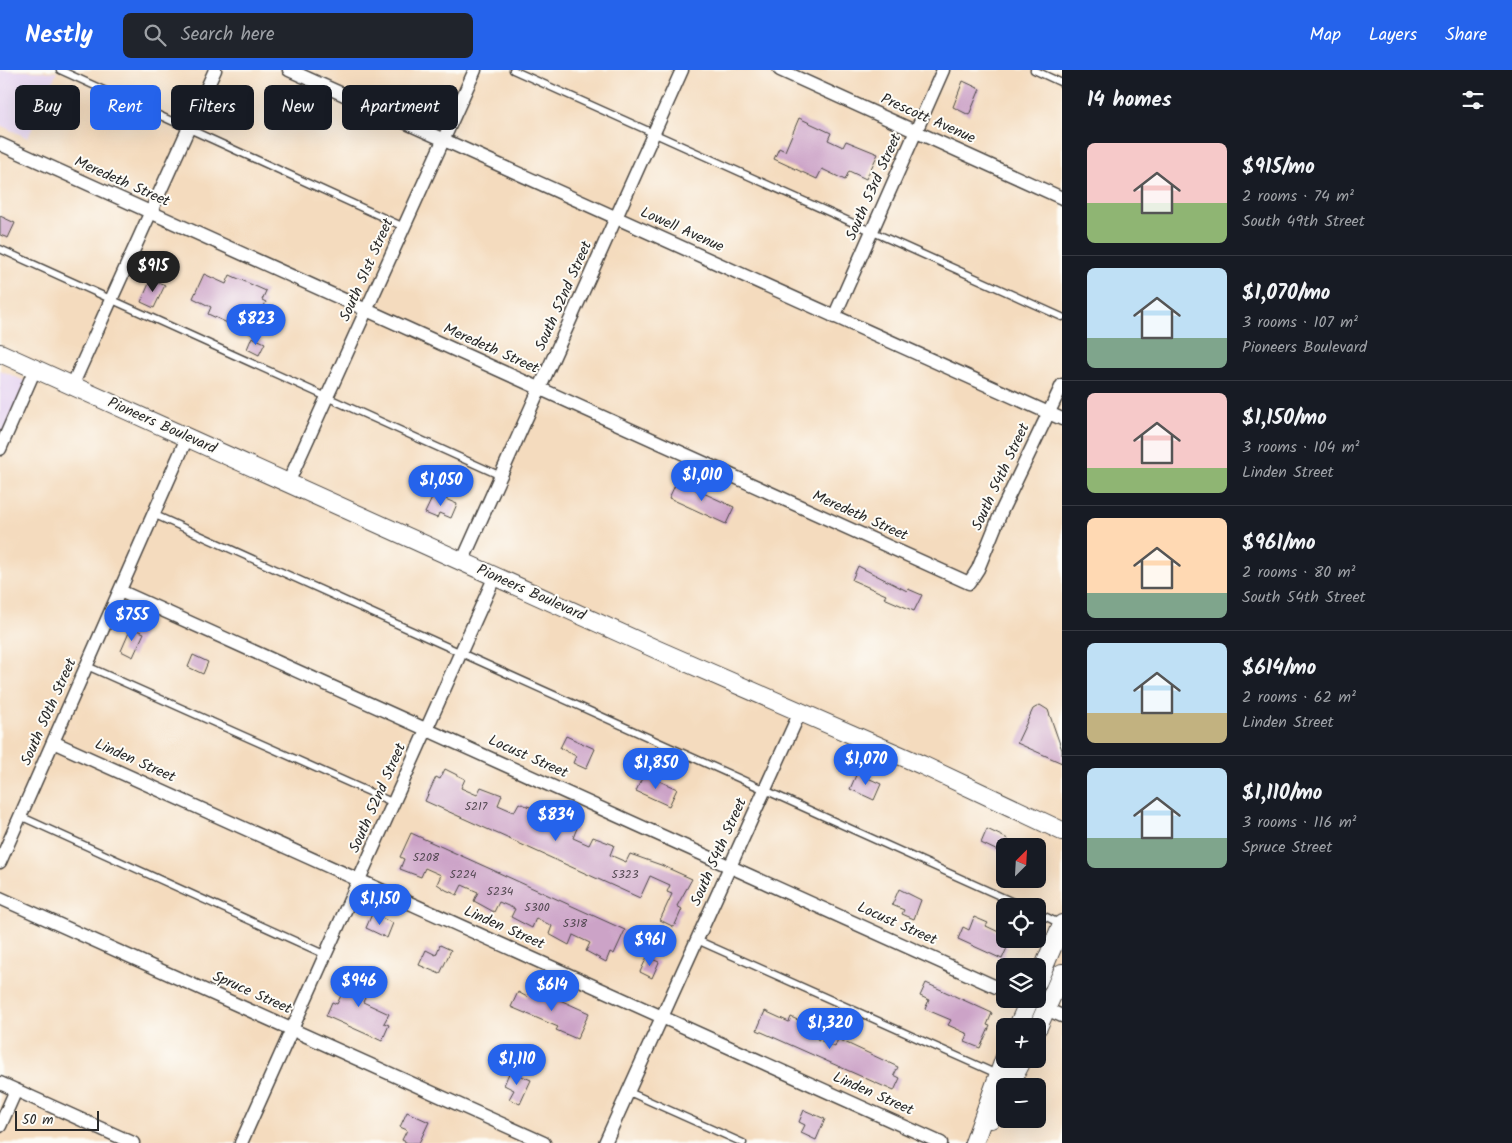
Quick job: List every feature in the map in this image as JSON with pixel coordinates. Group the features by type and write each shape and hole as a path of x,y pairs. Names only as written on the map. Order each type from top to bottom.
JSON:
{"main road":[{"name":"Pioneers Boulevard","path":"0,353 462,562 922,765 1062,831"},
{"path":"1046,962 1062,924"},
{"path":"1042,1018 1062,973"},
{"path":"1006,1078 1015,1068"},
{"path":"975,1143 996,1097"},
{"path":"975,1143 996,1109"}],"street":[{"path":"208,85 215,70"},
{"name":"Lowell Avenue","path":"289,70 1062,419"},
{"name":"South 51st Street","path":"288,483 475,70"},
{"name":"South 52nd Street","path":"462,562 682,70"},
{"name":"Prescott Avenue","path":"780,70 1062,198"},
{"name":"South 53rd Street","path":"834,317 944,70"},
{"path":"72,386 188,130"},
{"name":"Meredeth Street","path":"0,144 969,583"},
{"path":"0,449 35,369"},
{"name":"South 54th Street","path":"969,583 978,569 1005,504 1062,385"},
{"name":"South 50th Street","path":"0,862 187,438"},
{"name":"South 52nd Street","path":"241,1143 495,576"},
{"name":"Locust Street","path":"120,590 996,986"},
{"name":"South 54th Street","path":"605,1143 800,712"},
{"name":"Linden Street","path":"53,742 941,1143"},
{"name":"Spruce Street","path":"0,898 544,1143"},
{"path":"1046,1009 1062,1016"},
{"path":"0,1083 133,1143"},
{"path":"0,1126 16,1090"}],"lane":[{"path":"60,70 171,121"},
{"path":"513,70 1062,317"},
{"path":"1034,70 1062,83"},
{"path":"190,130 404,227"},
{"path":"0,249 500,476"},
{"path":"153,514 1004,898"},
{"path":"87,666 394,803"},
{"path":"20,816 326,955"},
{"path":"1046,917 1062,924"},
{"path":"697,940 1000,1078"},
{"path":"629,1092 743,1143"}],"shaded area":[{"path":"0,70 57,72 51,85 15,85 15,130 32,130 28,138 0,125"},
{"path":"0,370 29,383 0,449"}],"building":[{"path":"963,81 980,89 969,115 953,107"},
{"path":"799,118 831,133 828,140 843,147 846,141 878,154 866,179 849,171 845,180 822,169 817,179 774,159 779,148 785,151"},
{"path":"0,216 15,223 8,238 0,235"},
{"path":"204,274 226,284 230,275 266,291 262,300 266,302 251,334 208,314 211,307 193,298"},
{"path":"151,279 165,285 154,308 141,302"},
{"path":"252,337 265,343 259,355 247,349"},
{"path":"677,481 734,507 726,524 669,498"},
{"path":"434,494 457,504 451,518 439,513 437,518 425,513"},
{"path":"858,566 907,591 908,589 922,595 914,611 884,598 886,595 852,580"},
{"path":"131,628 144,633 133,657 121,651"},
{"path":"193,655 208,662 203,674 188,667"},
{"path":"1040,705 1048,710 1062,750 1062,763 1017,743 1033,709"},
{"path":"566,736 595,749 586,769 573,763 576,756 560,748"},
{"path":"445,769 465,779 461,788 477,795 481,787 502,795 498,805 514,812 519,803 540,811 535,821 552,829 556,820 577,828 573,838 589,845 593,837 614,845 610,855 626,862 630,854 692,879 677,906 682,909 674,927 660,920 672,894 667,892 670,885 650,876 640,898 425,801 436,777 440,779"},
{"path":"857,773 881,784 874,800 850,789"},
{"path":"644,774 677,789 669,806 636,791"},
{"path":"987,829 1006,838 996,838 996,850 981,843"},
{"path":"411,833 625,930 614,954 610,952 606,962 586,951 590,943 573,935 569,945 549,934 552,926 536,918 532,928 511,917 515,909 499,902 494,912 474,901 478,892 462,885 457,895 446,890 437,884 441,875 425,868 421,877 400,869 404,859 400,857"},
{"path":"899,889 921,900 914,919 902,914 904,910 892,905"},
{"path":"372,914 393,923 387,938 366,928"},
{"path":"974,917 988,923 986,926 996,931 996,948 1007,948 1002,958 958,939 963,927 969,930"},
{"path":"440,945 451,950 440,974 419,965 426,950 436,955"},
{"path":"647,957 659,962 652,978 640,972"},
{"path":"348,970 373,981 363,1002 389,1014 384,1023 389,1025 382,1041 326,1016 332,1002 337,1004 347,983 342,981"},
{"path":"926,983 992,1013 987,1025 990,1026 980,1048 965,1042 968,1034 948,1025 951,1020 925,1009 929,1000 920,996"},
{"path":"531,987 589,1013 577,1039 556,1030 558,1027 511,1007 518,992 527,997"},
{"path":"765,1011 789,1022 791,1017 813,1027 816,1021 823,1025 817,1039 835,1047 838,1039 898,1067 894,1075 900,1078 894,1091 757,1030"},
{"path":"510,1071 531,1080 520,1104 509,1099 514,1090 504,1085"},
{"path":"804,1110 825,1119 816,1140 801,1133 805,1125 799,1122"},
{"path":"407,1112 429,1122 419,1143 408,1143 402,1140 407,1130 400,1127"}]}
